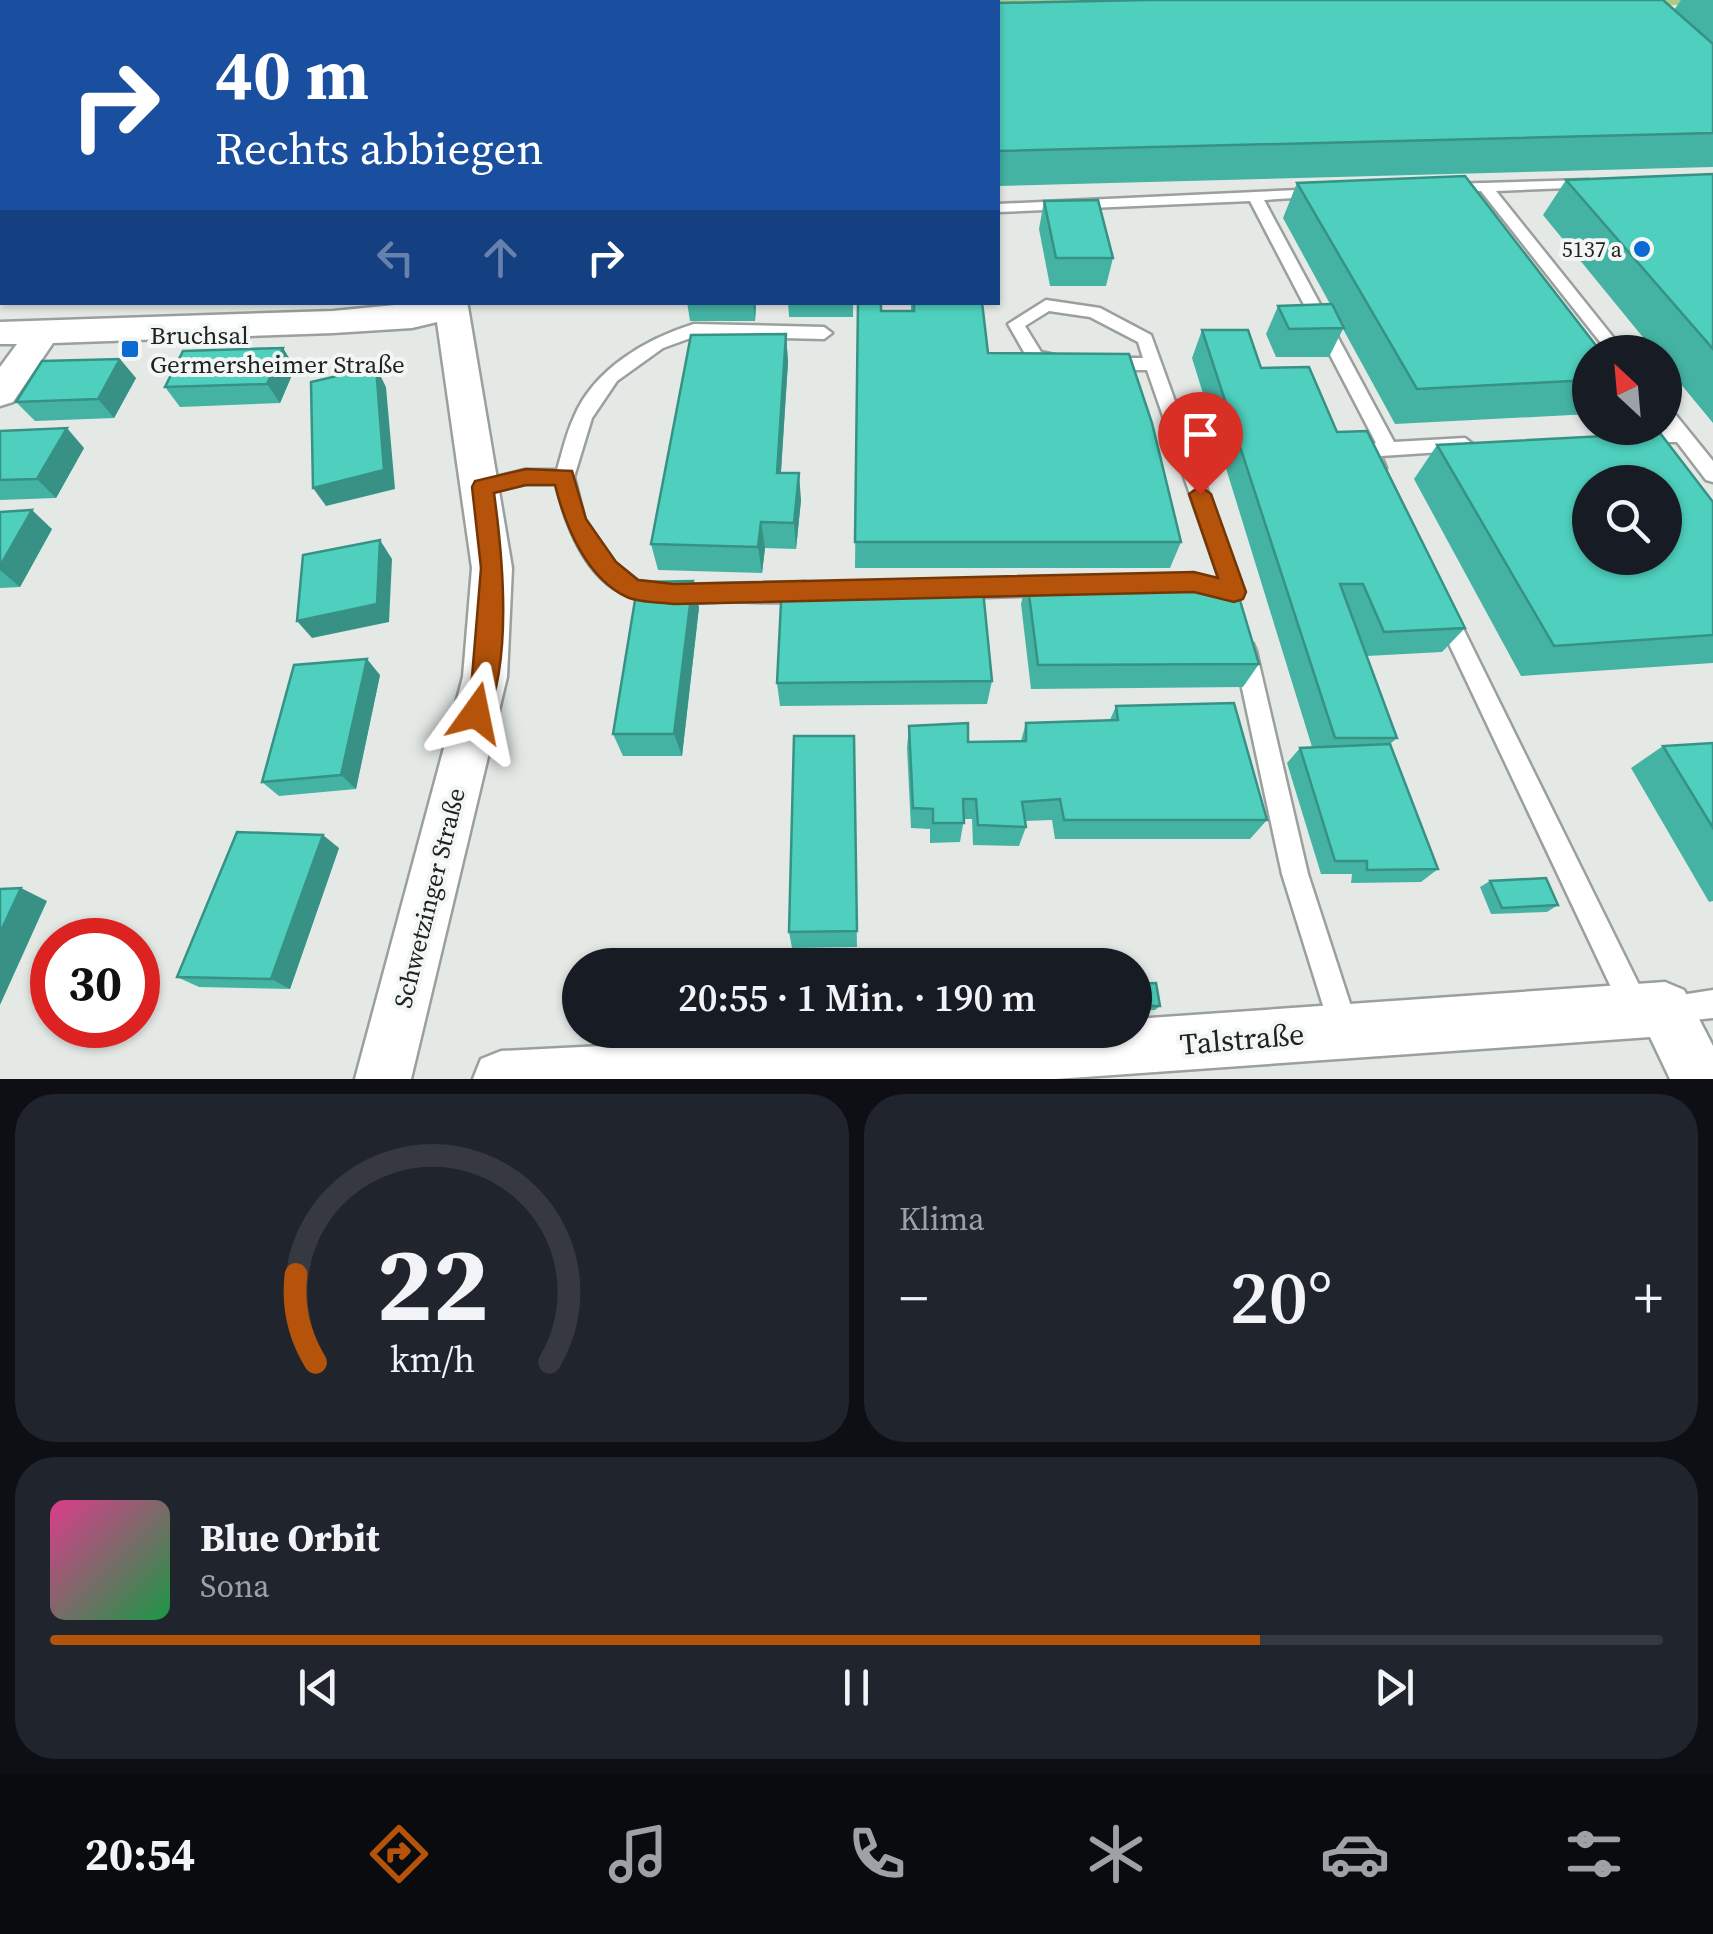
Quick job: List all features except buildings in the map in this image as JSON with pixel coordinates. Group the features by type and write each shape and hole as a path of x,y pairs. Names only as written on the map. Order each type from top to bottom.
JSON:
{"street":[{"path":"0,333 333,322 412,317 452,305"},
{"name":"Schwetzinger Straße","path":"383,1079 485,677 492,568 483,487 452,305"},
{"path":"0,393 42,332"},
{"path":"1672,1009 1700,1079"},
{"name":"Talstraße","path":"501,1079 1179,1044 1672,1009"}],"lane":[{"path":"1427,189 1599,183"},
{"path":"1485,187 1603,335"},
{"path":"1000,208 1331,192"},
{"path":"1254,195 1389,448"},
{"path":"1154,364 1086,364 1035,357 1016,324 1046,304 1094,312 1145,340 1154,364 1238,611 1295,874 1344,1030"},
{"path":"824,333 694,330 657,344 611,378 583,416 564,477 575,522 586,543 608,569 633,589 674,594 826,591"},
{"path":"1682,436 1713,475"},
{"path":"1386,486 1369,450 1486,444"},
{"path":"483,487 526,477 564,477"},
{"path":"939,589 1075,586"},
{"path":"1207,586 1238,611"},
{"path":"1437,594 1672,1009"}],"green space":[{"path":"1000,0 1713,0 1713,4 1000,24"}],"place":[{"name":"5137 a","path":"1642,249"},
{"name":"Bruchsal Germersheimer Straße","path":"130,349"}],"route":[{"path":"476,713 485,677 492,568 483,487 526,477 564,477 575,522 586,543 608,569 633,589 674,594 1194,582 1234,592 1200,494"}]}
